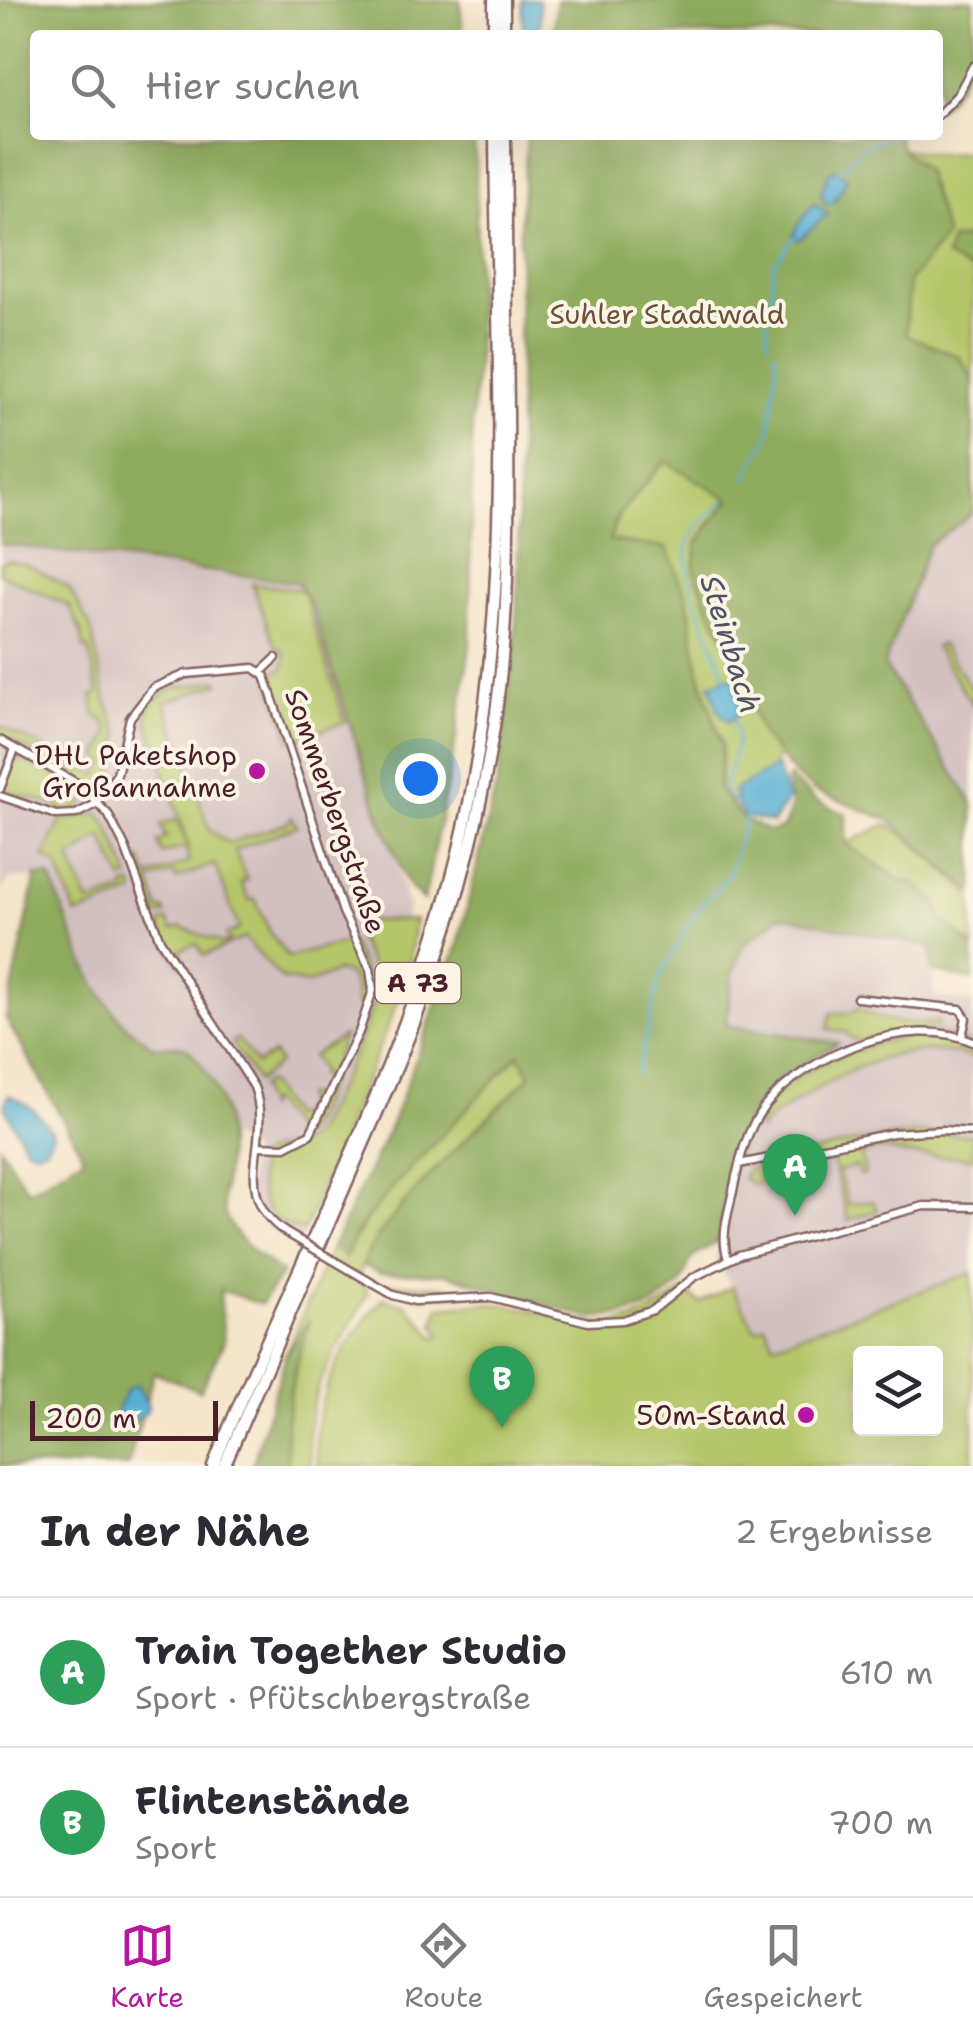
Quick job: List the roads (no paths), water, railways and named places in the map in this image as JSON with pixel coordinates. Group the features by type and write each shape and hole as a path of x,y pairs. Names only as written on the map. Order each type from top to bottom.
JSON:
{"highway":[{"path":"494,0 494,30"},
{"path":"504,0 504,30"},
{"name":"A 73","path":"224,1466 424,1001 470,852 491,750 506,625 495,140"},
{"name":"A 73","path":"213,1466 382,1077 438,925 459,850 479,752 494,630 503,468 505,140"}],"street":[{"path":"943,109 955,98 973,66"},
{"name":"Sommerbergstraße","path":"262,672 276,658"},
{"name":"Sommerbergstraße","path":"98,802 117,774 130,718 153,688 186,674 254,668 262,672 347,923 370,969 373,990 359,1032 310,1134 285,1147 258,1146"},
{"path":"0,740 77,783 98,802 120,836 160,940 254,1087 260,1115 254,1174 256,1196 264,1213 285,1232 393,1295 415,1301 491,1296 588,1322 623,1320 653,1310 694,1277 728,1258 924,1206 973,1207"},
{"path":"16,748 0,793 66,816 98,802"},
{"path":"858,998 960,1009 966,1018 962,1036"},
{"path":"728,1258 724,1237 738,1164 764,1107 787,1083 851,1046 942,1031 973,1042"},
{"path":"738,1164 892,1132 973,1132"}],"water":[{"path":"522,0 539,0 541,30 523,30"},
{"path":"835,169 847,178 834,203 826,204 821,194 829,173"},
{"path":"814,203 828,214 799,240 793,237 797,226"},
{"path":"734,678 740,713 728,722 718,710 710,684"},
{"path":"776,766 788,799 773,823 744,816 734,801 737,798 733,791"},
{"path":"8,1095 28,1106 48,1127 53,1134 46,1148 26,1148 4,1106"},
{"path":"137,1385 148,1405 146,1413 128,1423 120,1420 117,1411 127,1389"}],"waterway":[{"name":"Steinbach","path":"838,172 863,146 880,140"},
{"name":"Steinbach","path":"768,343 766,304 771,298 773,265 795,236"},
{"name":"Steinbach","path":"745,480 769,435 777,366 775,352"},
{"name":"Steinbach","path":"726,500 695,530 687,557 693,591 726,679"},
{"name":"Steinbach","path":"734,721 738,740 724,789 734,802"},
{"name":"Steinbach","path":"637,1074 660,977 693,916 729,874 747,814"}],"place":[{"name":"DHL Paketshop Großannahme","path":"257,771"},
{"name":"Train Together Studio","path":"795,1216"},
{"name":"50m-Stand","path":"806,1415"},
{"name":"Flintenstände","path":"502,1428"}],"park label":[{"name":"Suhler Stadtwald","path":"667,314"}]}
